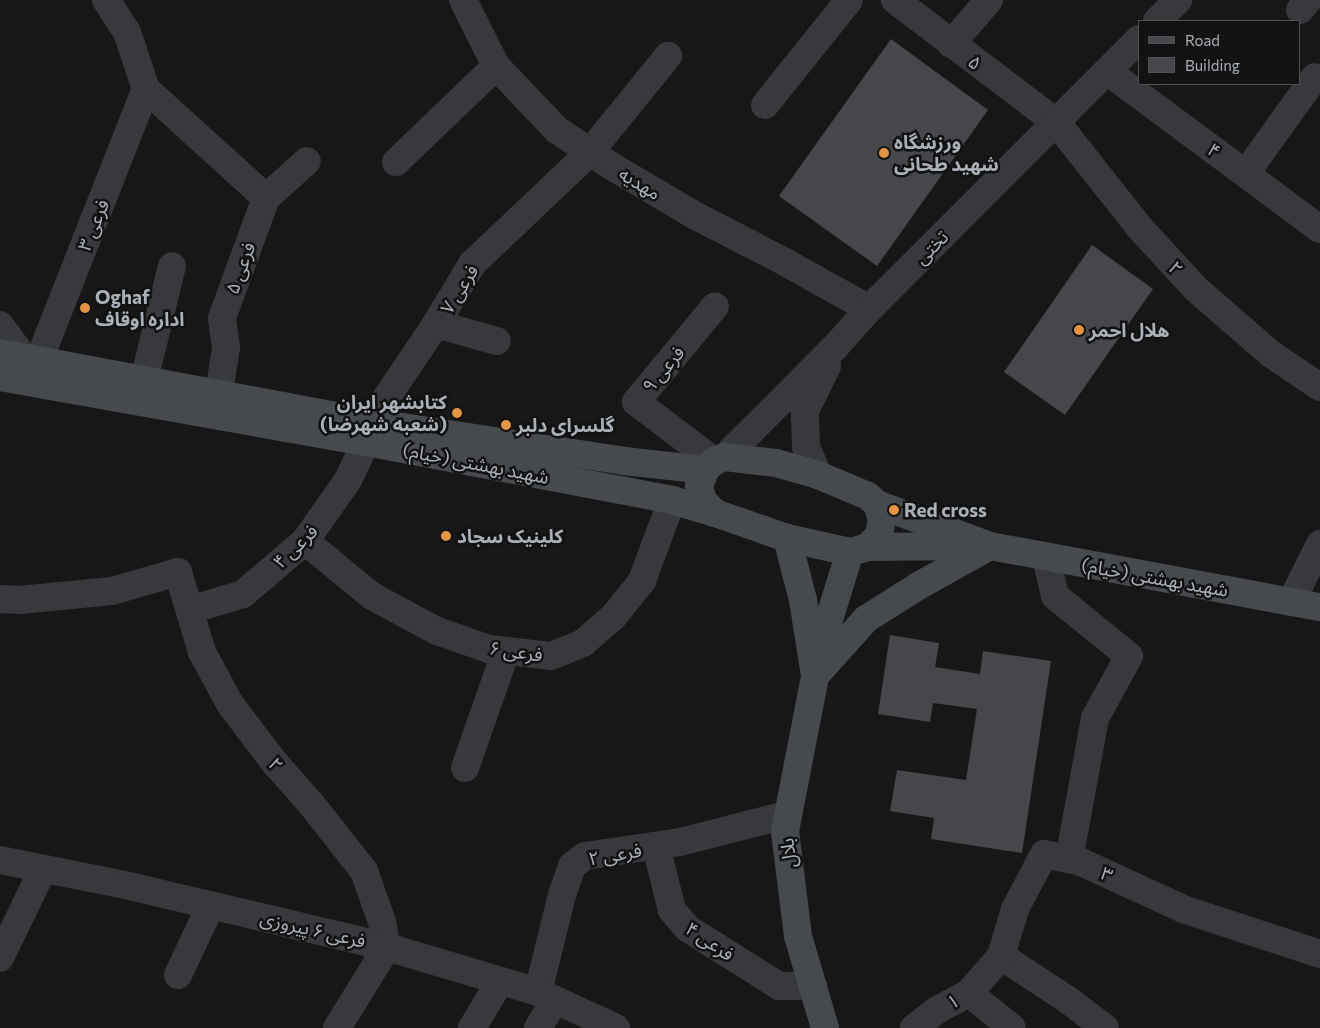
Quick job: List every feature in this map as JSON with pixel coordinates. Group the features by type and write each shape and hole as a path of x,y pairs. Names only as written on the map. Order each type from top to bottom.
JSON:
{"main road":[{"name":"شهید بهشتی (خیام)","path":"21,357 219,394 368,432 672,500 787,538 859,550 990,546"},
{"name":"شهید بهشتی (خیام)","path":"0,377 368,432 624,461 776,463 818,475 868,496 877,504 990,546 1320,607"},
{"path":"715,463 699,486 703,502 715,513"},
{"name":"بلال","path":"825,1028 798,936 785,831 786,815 826,629 859,550 879,535 882,520 877,504"},
{"path":"787,538 803,600 815,676"},
{"path":"815,676 866,619 920,585 990,546"}],"street":[{"path":"106,0 127,32 146,89 266,198"},
{"path":"764,105 849,0"},
{"name":"۵","path":"895,0 1057,124"},
{"path":"951,44 989,0"},
{"path":"1158,20 1178,0"},
{"name":"مهدیه","path":"466,1 496,66 557,130 696,216 785,262 869,310"},
{"name":"تختی","path":"715,463 836,346 869,310 1057,124 1138,40"},
{"name":"فرعی ۷","path":"368,432 472,264 590,152 668,56"},
{"path":"396,162 496,66"},
{"name":"۴","path":"1108,70 1320,229"},
{"path":"1246,173 1315,77"},
{"name":"فرعی ۳","path":"21,357 146,89"},
{"name":"۲","path":"1057,124 1139,227 1195,288 1271,354 1320,387"},
{"name":"فرعی ۵","path":"219,394 226,348 222,318 266,198 307,161"},
{"path":"144,380 172,266"},
{"name":"فرعی ۹","path":"715,306 636,402 715,463"},
{"path":"436,324 498,341"},
{"path":"0,325 21,357"},
{"path":"818,475 806,447 805,411 836,346"},
{"name":"فرعی ۴","path":"190,610 243,594 305,541 348,480 368,432"},
{"name":"فرعی ۶","path":"305,541 372,596 437,631 489,649 551,656 583,643 613,617 642,581 672,500"},
{"path":"1291,602 1320,544"},
{"path":"1046,557 1055,596 1129,656 1095,718 1069,859"},
{"name":"۲","path":"0,599 20,600 112,591 178,572 202,652 230,704 274,762 312,805 364,871 382,922 387,947"},
{"path":"465,768 506,651"},
{"name":"فرعی ۲","path":"538,1028 547,996 562,895 572,866 585,856 656,846 786,815"},
{"name":"فرعی ۴","path":"656,846 672,910 687,928 779,986 813,986"},
{"name":"۳","path":"969,993 1001,956 1015,909 1044,854 1080,862 1183,909 1320,954"},
{"name":"فرعی ۶ پیروزی","path":"0,860 210,905 387,947 500,980 547,996 616,1028"},
{"path":"0,958 43,869"},
{"path":"178,975 210,905"},
{"path":"337,1028 387,947"},
{"path":"1001,956 1068,1000 1106,1028"},
{"path":"472,1028 500,980"},
{"path":"969,993 1012,1028"},
{"name":"۱","path":"914,1028 937,1010 969,993"}],"building":[{"name":"ورزشگاه شهید طحانی","path":"891,39 988,110 877,266 779,196"},
{"name":"هلال احمر","path":"1092,245 1153,289 1065,415 1004,372"},
{"path":"890,635 939,643 935,667 980,674 983,651 1051,661 1022,853 931,839 934,818 890,811 897,770 966,780 977,709 933,703 930,722 878,714"}],"place":[{"name":"ورزشگاه شهید طحانی","path":"884,153"},
{"name":"Oghaf اداره اوقاف","path":"85,308"},
{"name":"هلال احمر","path":"1079,330"},
{"name":"کتابشهر ایران (شعبه شهرضا)","path":"457,413"},
{"name":"گلسرای دلبر","path":"506,425"},
{"name":"Red cross","path":"894,510"},
{"name":"کلینیک سجاد","path":"446,536"}]}
